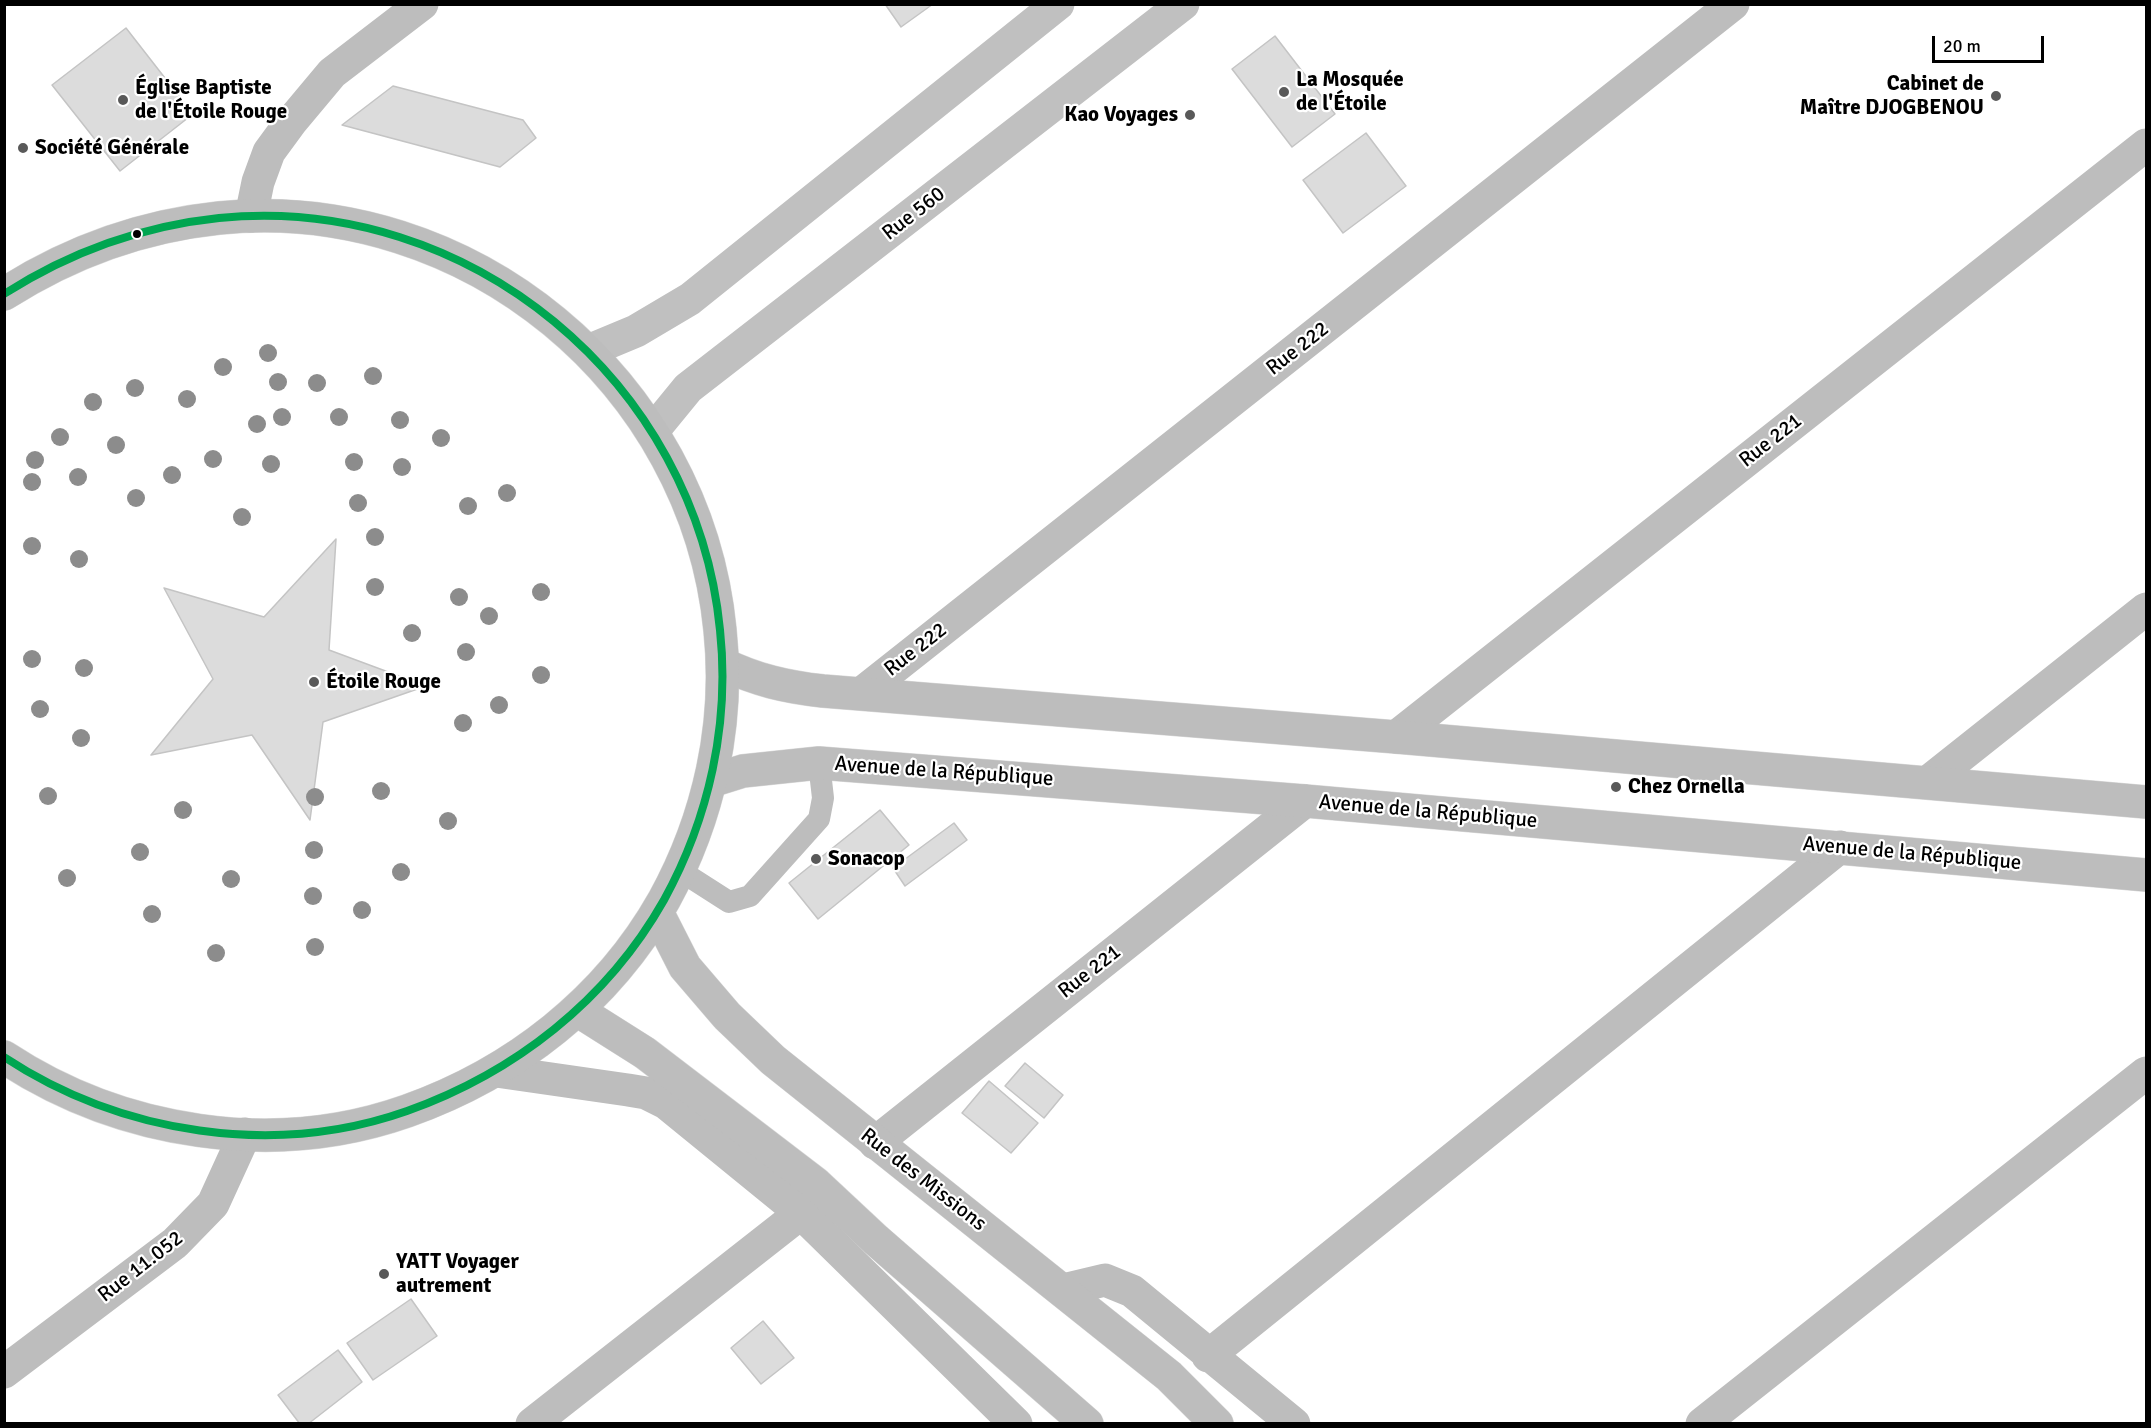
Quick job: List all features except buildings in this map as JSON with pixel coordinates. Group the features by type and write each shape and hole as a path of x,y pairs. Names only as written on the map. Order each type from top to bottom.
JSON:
{"main road":[{"path":"251,216 258,182 270,152 291,122 332,73 422,4"},
{"path":"588,351 636,331 690,299 1058,4"},
{"name":"Rue 560","path":"652,432 688,388 1183,4"},
{"name":"Rue 222","path":"862,693 1733,4"},
{"name":"Rue 221","path":"1396,736 2146,145"},
{"path":"4,294 55,264 109,242 165,226 251,216 334,222 384,233 433,249 471,266 524,298 588,351 622,389 652,432 680,481 706,552 718,608 723,664 720,723 711,781 697,826 679,870 657,912 628,954 577,1010 538,1043 496,1071 438,1100 375,1120 311,1132 245,1134 186,1129 119,1112 45,1082 4,1057"},
{"path":"1928,782 2146,609"},
{"path":"723,664 754,679 779,686 1396,736 2146,802"},
{"name":"Avenue de la République","path":"711,781 743,771 819,762 1305,801 2146,875"},
{"name":"Rue 221","path":"875,1143 1305,801"},
{"path":"1208,1356 1840,847"},
{"name":"Rue des Missions","path":"657,912 685,967 728,1016 773,1060 1169,1376 1217,1424"},
{"path":"577,1010 645,1053 815,1183 875,1239 1087,1424"},
{"path":"496,1071 646,1094 666,1103 801,1214 1016,1424"},
{"path":"1702,1424 2146,1073"},
{"name":"Rue 11.052","path":"4,1372 176,1243 213,1204 245,1134"},
{"path":"532,1424 801,1214"},
{"path":"1063,1290 1105,1280 1119,1284 1151,1306 1208,1356 1294,1424"}],"lane":[{"path":"679,870 729,902 750,896 819,819 823,798 819,762"}],"transit line":[{"path":"4,294 55,266 107,243 162,227 219,218 311,218 399,237 481,272 554,322 617,384 667,457 702,540 720,630 722,665 722,700 713,770 693,836 664,900 641,937 586,1001 554,1029 520,1054 484,1076 407,1111 356,1125 304,1133 252,1135 200,1130 148,1120 98,1105 49,1083 4,1057"}],"place":[{"name":"La Mosquée de l'Étoile","path":"1284,92"},
{"name":"Cabinet de Maître DJOGBENOU","path":"1996,96"},
{"name":"Église Baptiste de l'Étoile Rouge","path":"123,100"},
{"name":"Kao Voyages","path":"1190,115"},
{"name":"Société Générale","path":"23,148"},
{"name":"Étoile Rouge","path":"314,682"},
{"name":"Chez Ornella","path":"1616,787"},
{"name":"Sonacop","path":"816,859"},
{"name":"YATT Voyager autrement","path":"384,1274"}]}
